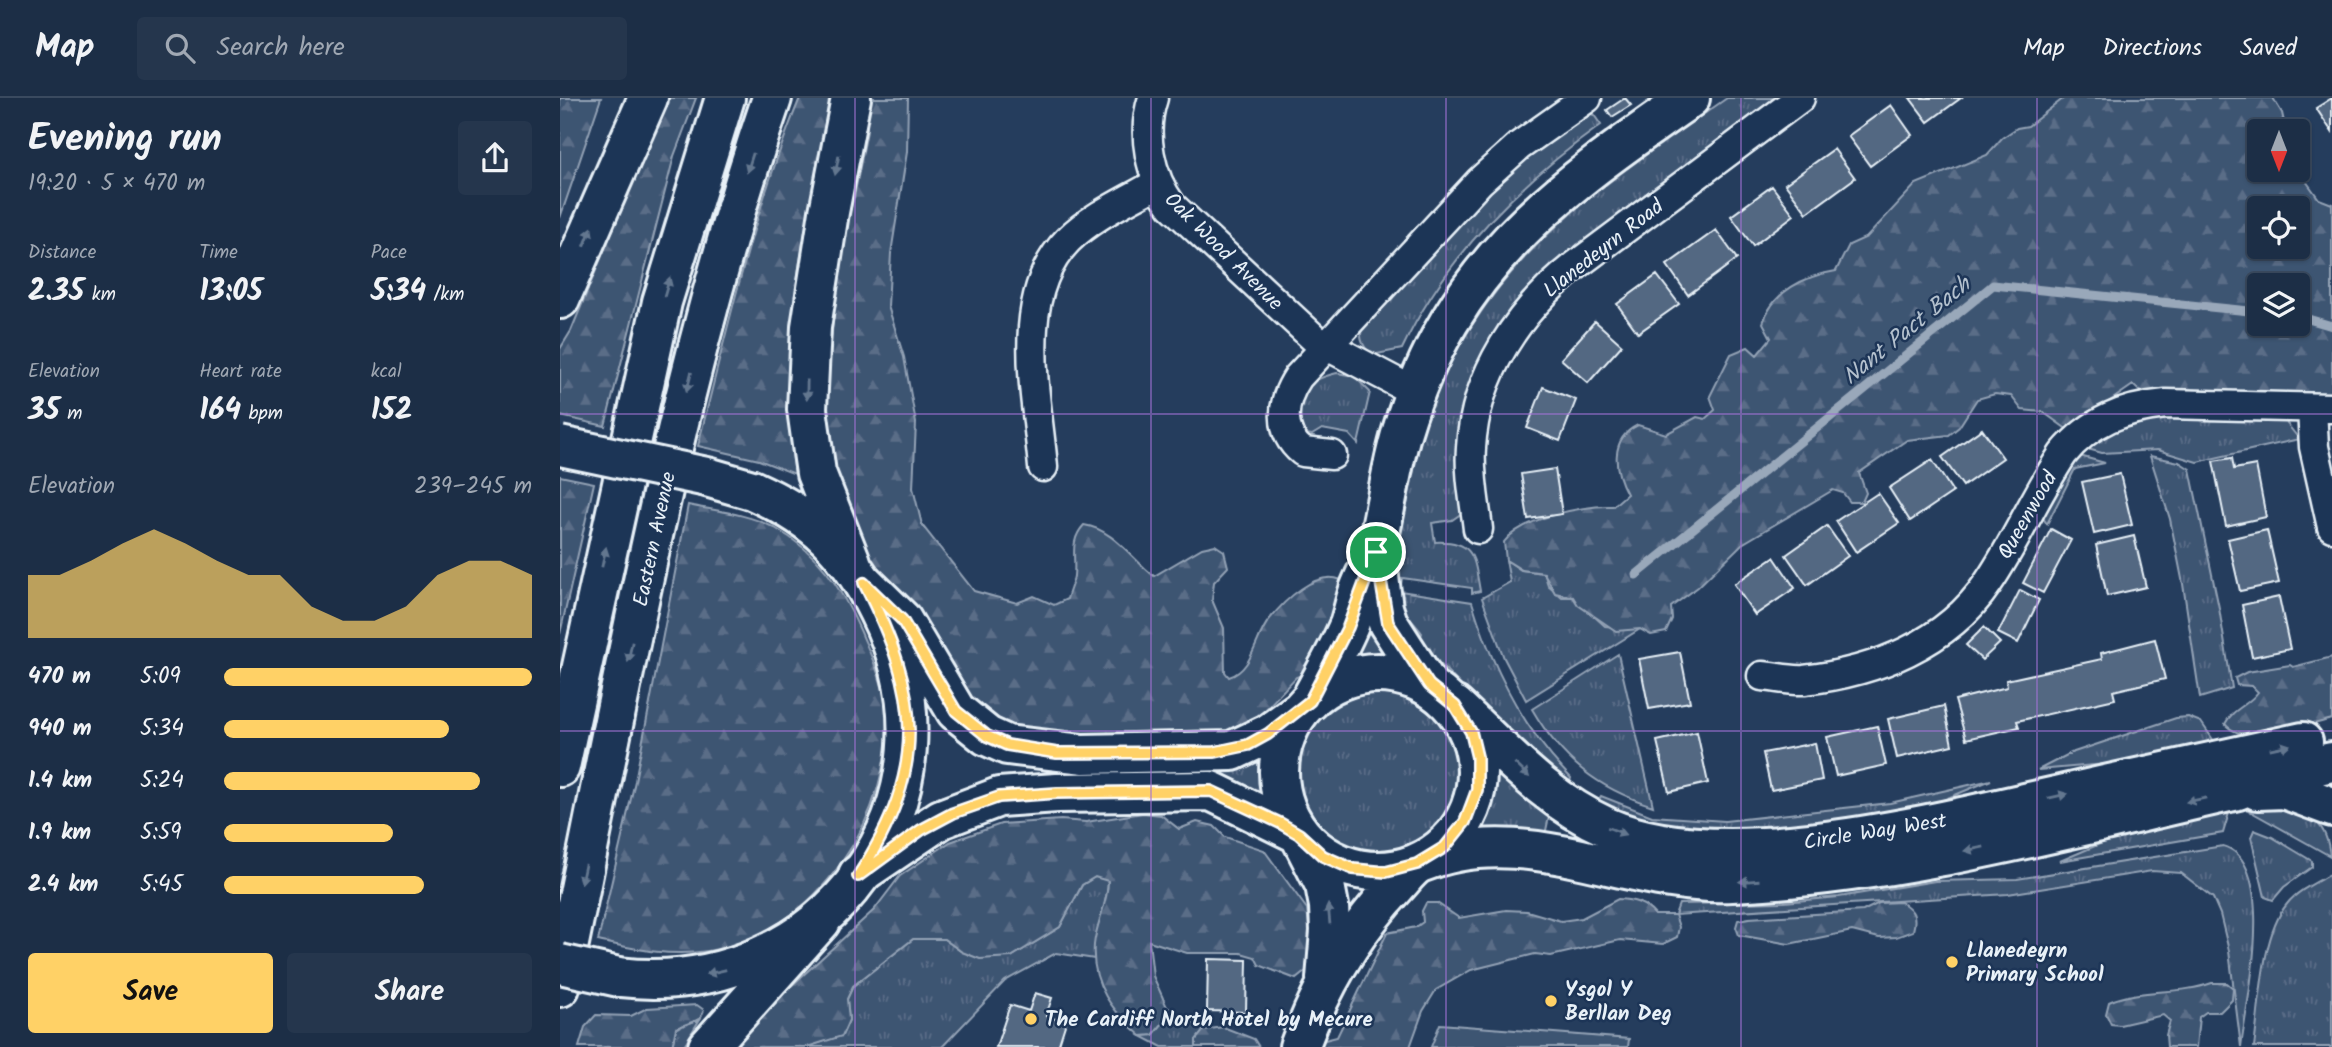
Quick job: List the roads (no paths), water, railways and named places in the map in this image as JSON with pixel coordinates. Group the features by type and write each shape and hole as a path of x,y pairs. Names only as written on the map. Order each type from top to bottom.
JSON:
{"main road":[{"path":"560,299 649,98"},
{"path":"560,767 659,316 725,98"},
{"name":"Eastern Avenue","path":"560,987 678,426 724,242 772,98"},
{"path":"708,1047 858,876 883,838 895,812 904,776 909,724 902,668 816,473 808,434 807,398 817,289 851,98"},
{"path":"1325,982 1330,931 1325,886 1284,806 1278,773 1283,741 1348,627 1376,552 1394,461 1415,391 1433,349 1460,302 1505,244 1572,182 1690,98"},
{"path":"560,446 707,477 752,490 797,513 834,542 902,620 956,711 987,736 1007,745 1083,754 1232,751 1268,734 1323,689 1353,675 1386,672 1442,696"},
{"path":"1299,1047 1325,982 1367,919 1417,864 1445,847 1465,822 1477,790 1477,757 1471,732 1388,623 1376,552"},
{"name":"Circle Way West","path":"1442,696 1539,786 1588,818 1629,836 1706,848 1804,843 1930,824 2332,745"},
{"name":"Circle Way West","path":"1417,864 1474,849 1524,848 1555,852 1684,881 1730,883 1777,879 1927,859 2238,790 2332,745"},
{"path":"2238,790 2284,789 2332,807"},
{"path":"858,876 941,819 975,804 1018,795 1211,791 1299,834 1323,856 1353,869 1386,872 1417,864"},
{"path":"560,964 619,977 647,980 715,973 750,963 782,947 821,921"}],"street":[{"name":"Oak Wood Avenue","path":"1153,98 1148,142 1158,184 1172,206 1326,348"},
{"path":"1332,455 1303,452 1290,439 1284,422 1287,393 1489,172 1519,146 1587,98"},
{"name":"Llanedeyrn Road","path":"1478,529 1470,450 1474,419 1483,387 1519,321 1555,282 1800,98"},
{"path":"1043,467 1033,330 1049,264 1068,240 1086,225 1158,184"},
{"path":"1326,348 1343,352 1415,391"},
{"name":"Queenwood","path":"1762,676 1802,680 1840,673 1909,651 1957,620 1988,583 2063,454 2102,419 2141,406 2166,404 2322,408 2314,447 2332,527"}],"waterway":[{"name":"Nant Pact Bach","path":"1636,575 1993,285 2247,311"},
{"name":"Nant Pact Bach","path":"2310,320 2332,326"}],"place":[{"name":"Llanedeyrn Primary School","path":"1952,962"},
{"name":"Ysgol Y Berllan Deg","path":"1551,1001"},
{"name":"The Cardiff North Hotel by Mecure","path":"1031,1019"}]}
